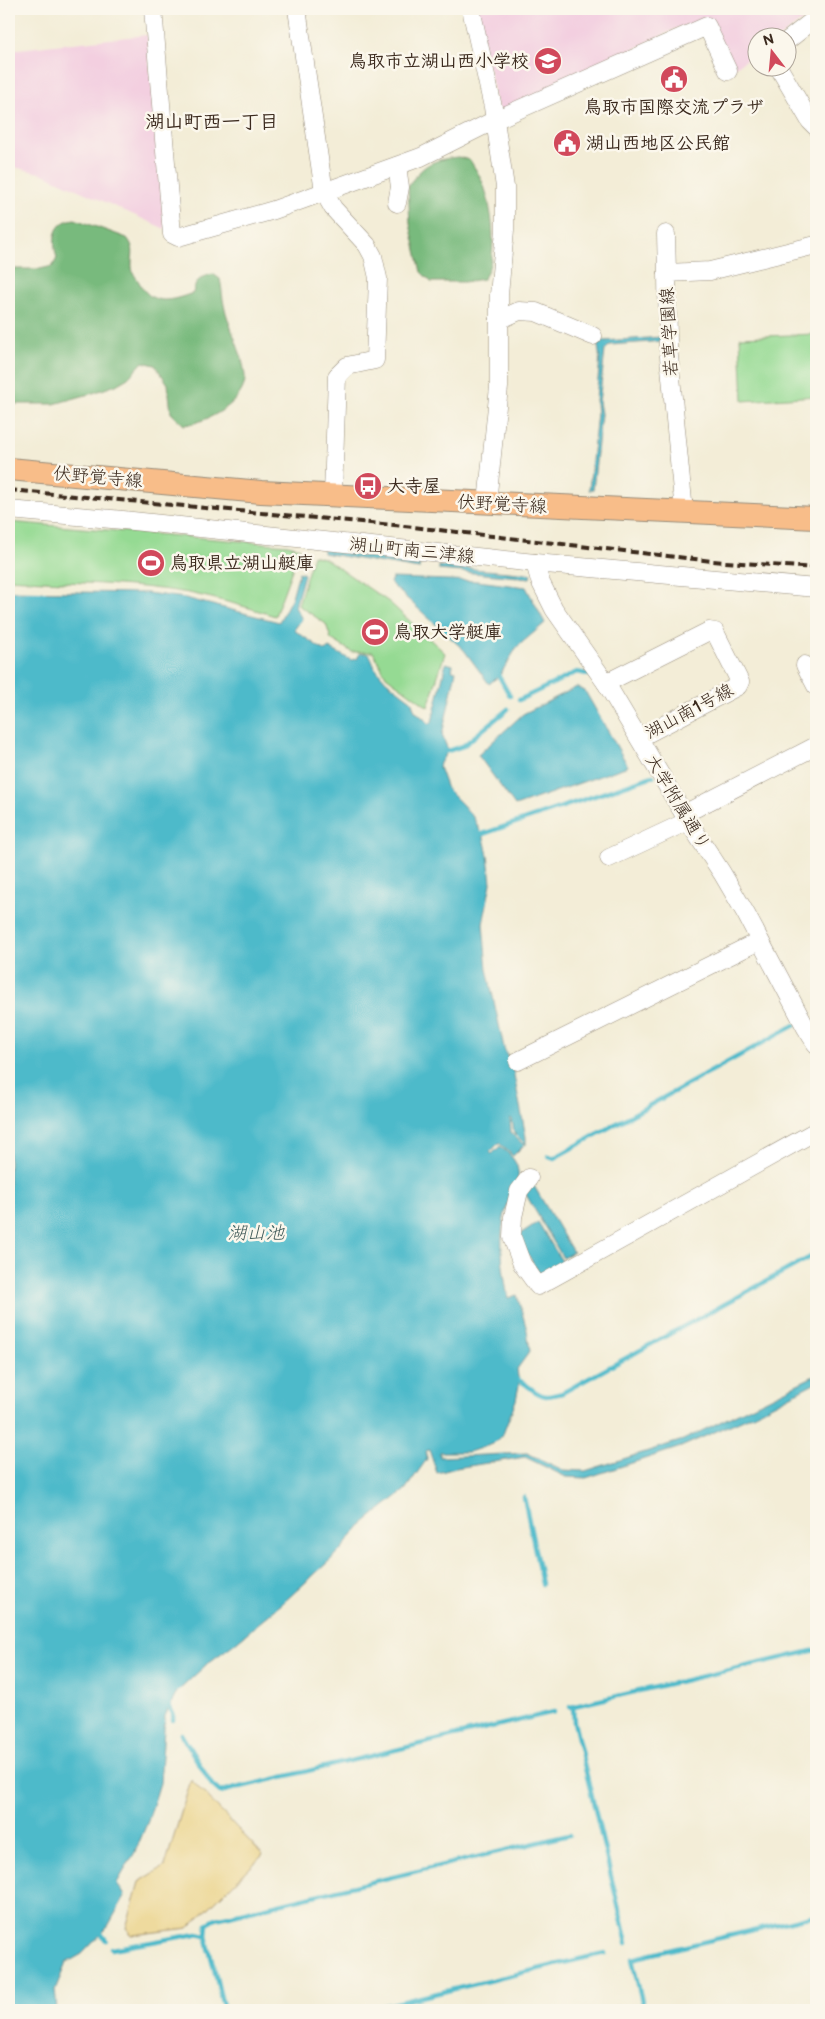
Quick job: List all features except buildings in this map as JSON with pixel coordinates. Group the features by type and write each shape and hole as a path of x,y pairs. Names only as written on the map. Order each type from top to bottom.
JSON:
{"main road":[{"name":"伏野覚寺線","path":"9,469 261,492 816,518"}],"street":[{"path":"153,9 172,234 178,238 274,210 397,166 454,141 495,120 708,26 728,71"},
{"path":"297,9 324,192 333,208 367,245 373,256 378,278 375,360 347,366 337,376 333,495"},
{"path":"471,9 495,120 505,188 505,230 498,295 499,387 487,503"},
{"path":"798,32 816,18"},
{"path":"785,78 810,121 816,127"},
{"path":"397,166 400,187 397,203"},
{"path":"666,234 667,273"},
{"name":"若草学園線","path":"684,512 668,346 667,273 710,271 816,244"},
{"path":"499,320 518,311 536,312 593,336"},
{"name":"湖山町南三津線","path":"9,510 535,563 816,588"},
{"name":"大学附属通り","path":"535,563 540,581 554,609 606,683 741,906 816,1044"},
{"name":"湖山南1号線","path":"606,683 709,631 715,632 740,682 738,686 639,738"},
{"path":"805,665 816,686"},
{"path":"609,858 816,746"},
{"path":"518,1061 760,941"},
{"path":"530,1178 519,1191 512,1217 512,1237 522,1264 538,1286 816,1131"}],"shaded area":[{"name":"鳥取市立湖山西小学校","path":"476,9 816,9 816,11 792,28 748,28 748,58 733,69 708,21 675,29 499,114"},
{"path":"147,35 165,229 43,174 9,167 9,50"}],"green space":[{"path":"458,157 470,160 481,178 486,191 493,231 491,258 483,279 464,282 431,282 421,272 410,224 408,186 429,164"},
{"path":"75,219 127,238 133,251 133,273 144,290 156,299 169,300 193,293 197,282 209,275 213,274 220,279 224,305 242,358 245,376 244,385 239,394 224,410 203,420 184,425 171,413 168,384 155,365 143,362 128,378 116,385 93,393 54,404 9,404 9,269 40,269 53,266 57,258 55,239 58,228 62,224"},
{"path":"816,334 816,396 743,401 740,337"},
{"name":"鳥取県立湖山艇庫","path":"9,522 288,545 300,548 275,616 189,593 122,585 9,579"},
{"name":"鳥取大学艇庫","path":"313,555 326,559 389,602 445,653 428,707 386,676 373,652 352,652 331,639 326,624 298,605"}],"sand":[{"path":"191,1780 263,1855 188,1928 132,1935 126,1928 139,1882 165,1866"}],"water":[{"path":"663,337 664,341 610,345 605,350 599,402 601,414 593,490 589,490 597,413 596,395 599,357 596,341 598,338 604,341"},
{"path":"323,549 420,564 419,569 323,553"},
{"path":"439,566 531,574 530,578 439,570"},
{"name":"湖山池","path":"299,572 304,574 295,607 302,619 294,630 325,651 329,648 351,660 358,658 359,654 365,653 370,655 375,668 386,681 411,700 415,711 430,724 446,663 453,665 452,670 456,671 442,735 448,750 439,767 447,789 473,817 484,838 488,855 491,883 483,924 487,969 504,1048 513,1070 526,1137 526,1145 514,1133 512,1119 510,1119 511,1133 524,1145 513,1156 499,1143 490,1152 492,1154 500,1146 512,1157 517,1167 517,1182 504,1218 502,1258 508,1298 517,1295 527,1330 530,1351 517,1369 519,1385 516,1400 503,1434 493,1444 469,1452 440,1452 440,1457 527,1453 563,1470 585,1471 683,1440 816,1375 816,1382 757,1413 681,1447 586,1478 566,1477 525,1457 456,1468 437,1473 429,1450 426,1451 427,1459 405,1490 360,1526 339,1552 284,1602 208,1663 177,1692 165,1716 160,1783 148,1821 135,1852 117,1883 125,1896 107,1928 82,1954 66,1963 55,1990 57,2010 9,2010 9,591 147,593 185,598 279,622 292,597"},
{"path":"392,578 477,581 526,587 545,623 517,647 500,675 489,684 464,650 390,583"},
{"path":"577,687 585,691 628,766 515,806 478,755 523,714"},
{"path":"534,1186 573,1252 563,1258 525,1193"},
{"path":"538,1222 563,1263 541,1276 517,1236"}],"waterway":[{"path":"496,671 510,696"},
{"path":"519,700 577,672 592,675 593,677"},
{"path":"444,752 463,746 508,709"},
{"path":"477,836 653,776"},
{"path":"549,1156 554,1158 795,1025"},
{"path":"514,1379 541,1395 548,1396 562,1393 816,1254"},
{"path":"524,1497 542,1584"},
{"path":"570,1707 816,1650"},
{"path":"167,1702 173,1714 173,1720"},
{"path":"573,1707 574,1722 627,1943"},
{"path":"181,1734 212,1785 220,1792 554,1712"},
{"path":"224,2010 206,1936 207,1924 216,1919 569,1835"},
{"path":"644,2010 632,1959 816,1915"},
{"path":"99,1931 106,1940"},
{"path":"112,1949 197,1934 206,1936"},
{"path":"367,2010 605,1953"}],"railway":[{"path":"9,490 404,526 712,561 816,568"}],"place":[{"name":"鳥取市立湖山西小学校","path":"548,61"},
{"name":"鳥取市国際交流プラザ","path":"674,79"},
{"name":"湖山西地区公民館","path":"567,143"},
{"name":"大寺屋","path":"368,486"},
{"name":"鳥取県立湖山艇庫","path":"151,563"},
{"name":"鳥取大学艇庫","path":"375,632"}],"district":[{"name":"湖山町西一丁目","path":"212,121"}]}
